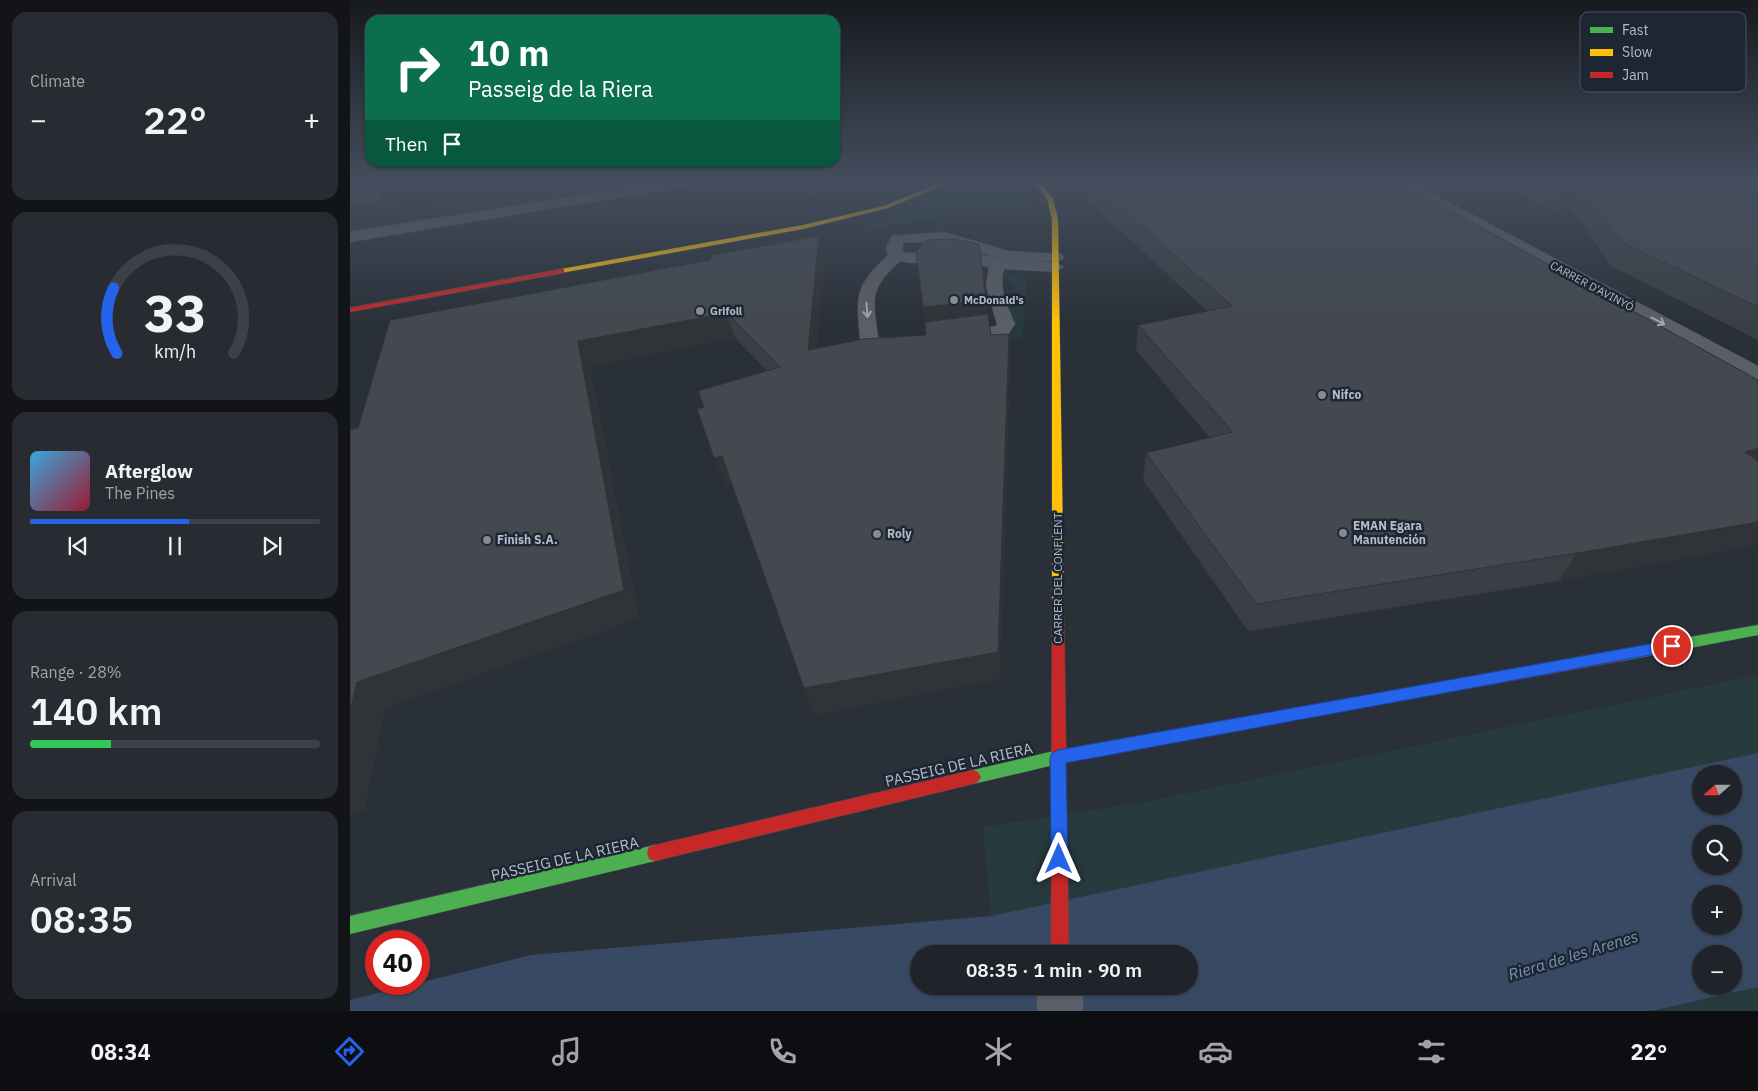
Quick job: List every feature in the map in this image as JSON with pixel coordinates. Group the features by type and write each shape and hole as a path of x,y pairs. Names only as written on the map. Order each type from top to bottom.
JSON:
{"street":[{"path":"350,310 791,229"},
{"name":"CARRER DEL CONFLENT","path":"1056,229 1060,945"},
{"name":"CARRER D'AVINYÓ","path":"1487,229 1758,375"},
{"name":"PASSEIG DE LA RIERA","path":"350,925 1058,758 1758,630"},
{"path":"1060,995 1060,1011"}],"lane":[{"path":"350,237 398,229"},
{"path":"896,256 894,247 897,239 944,237 1008,256 1056,262"},
{"path":"896,256 910,258 956,255 998,264 1056,262"},
{"path":"896,256 872,278 865,290 869,339 880,345 916,340"},
{"path":"945,337 1002,331 1006,324 997,302 993,273 998,264"}],"green space":[{"path":"1009,275 1026,279 1023,337 1008,338 1015,331 1009,307 1014,292 1013,286 1008,282"},
{"path":"1758,675 1758,753 1702,765 1692,765 1692,767 991,916 983,827 1144,802"},
{"path":"1758,987 1758,1011 1652,1011 1723,995 1742,995 1742,991"}],"water":[{"name":"Riera de les Arenes","path":"1758,753 1758,987 1742,991 1742,945 1692,945 1692,995 1723,995 1652,1011 350,1011 350,1000 370,995 430,995 430,980 531,955 991,916 1692,767 1692,815 1742,815 1742,765 1702,765"}],"building":[{"path":"1145,229 1485,229 1758,380 1758,448 1745,452 1758,461 1758,522 1256,604 1146,453 1233,432 1138,325 1232,306"},
{"path":"1613,229 1758,229 1758,307 1623,243"},
{"path":"819,236 808,350 864,339 926,335 925,322 988,314 991,335 1009,334 998,652 804,688 722,456 714,458 697,409 704,407 698,391 780,367 727,313 578,341 624,590 357,682 350,711 350,430 358,428 390,320 710,260 712,255"},
{"name":"McDonald's","path":"954,239 979,244 986,300 923,307 916,251 927,240"}],"traffic: fast":[{"path":"1622,655 1758,630"},
{"path":"973,777 1058,757 1255,721"},
{"path":"350,925 655,853"}],"traffic: slow":[{"path":"561,271 791,229"},
{"path":"1055,229 1058,604"}],"traffic: jam":[{"path":"350,310 561,271"},
{"path":"1058,604 1060,945"},
{"path":"1255,721 1622,655"},
{"path":"655,853 973,777"}],"place":[{"name":"McDonald's","path":"954,300"},
{"name":"Grifoll","path":"700,311"},
{"name":"Nifco","path":"1322,395"},
{"name":"EMAN Egara Manutención","path":"1343,533"},
{"name":"Roly","path":"877,534"},
{"name":"Finish S.A.","path":"487,540"}],"route":[{"path":"1059,859 1058,758 1672,646"}]}
